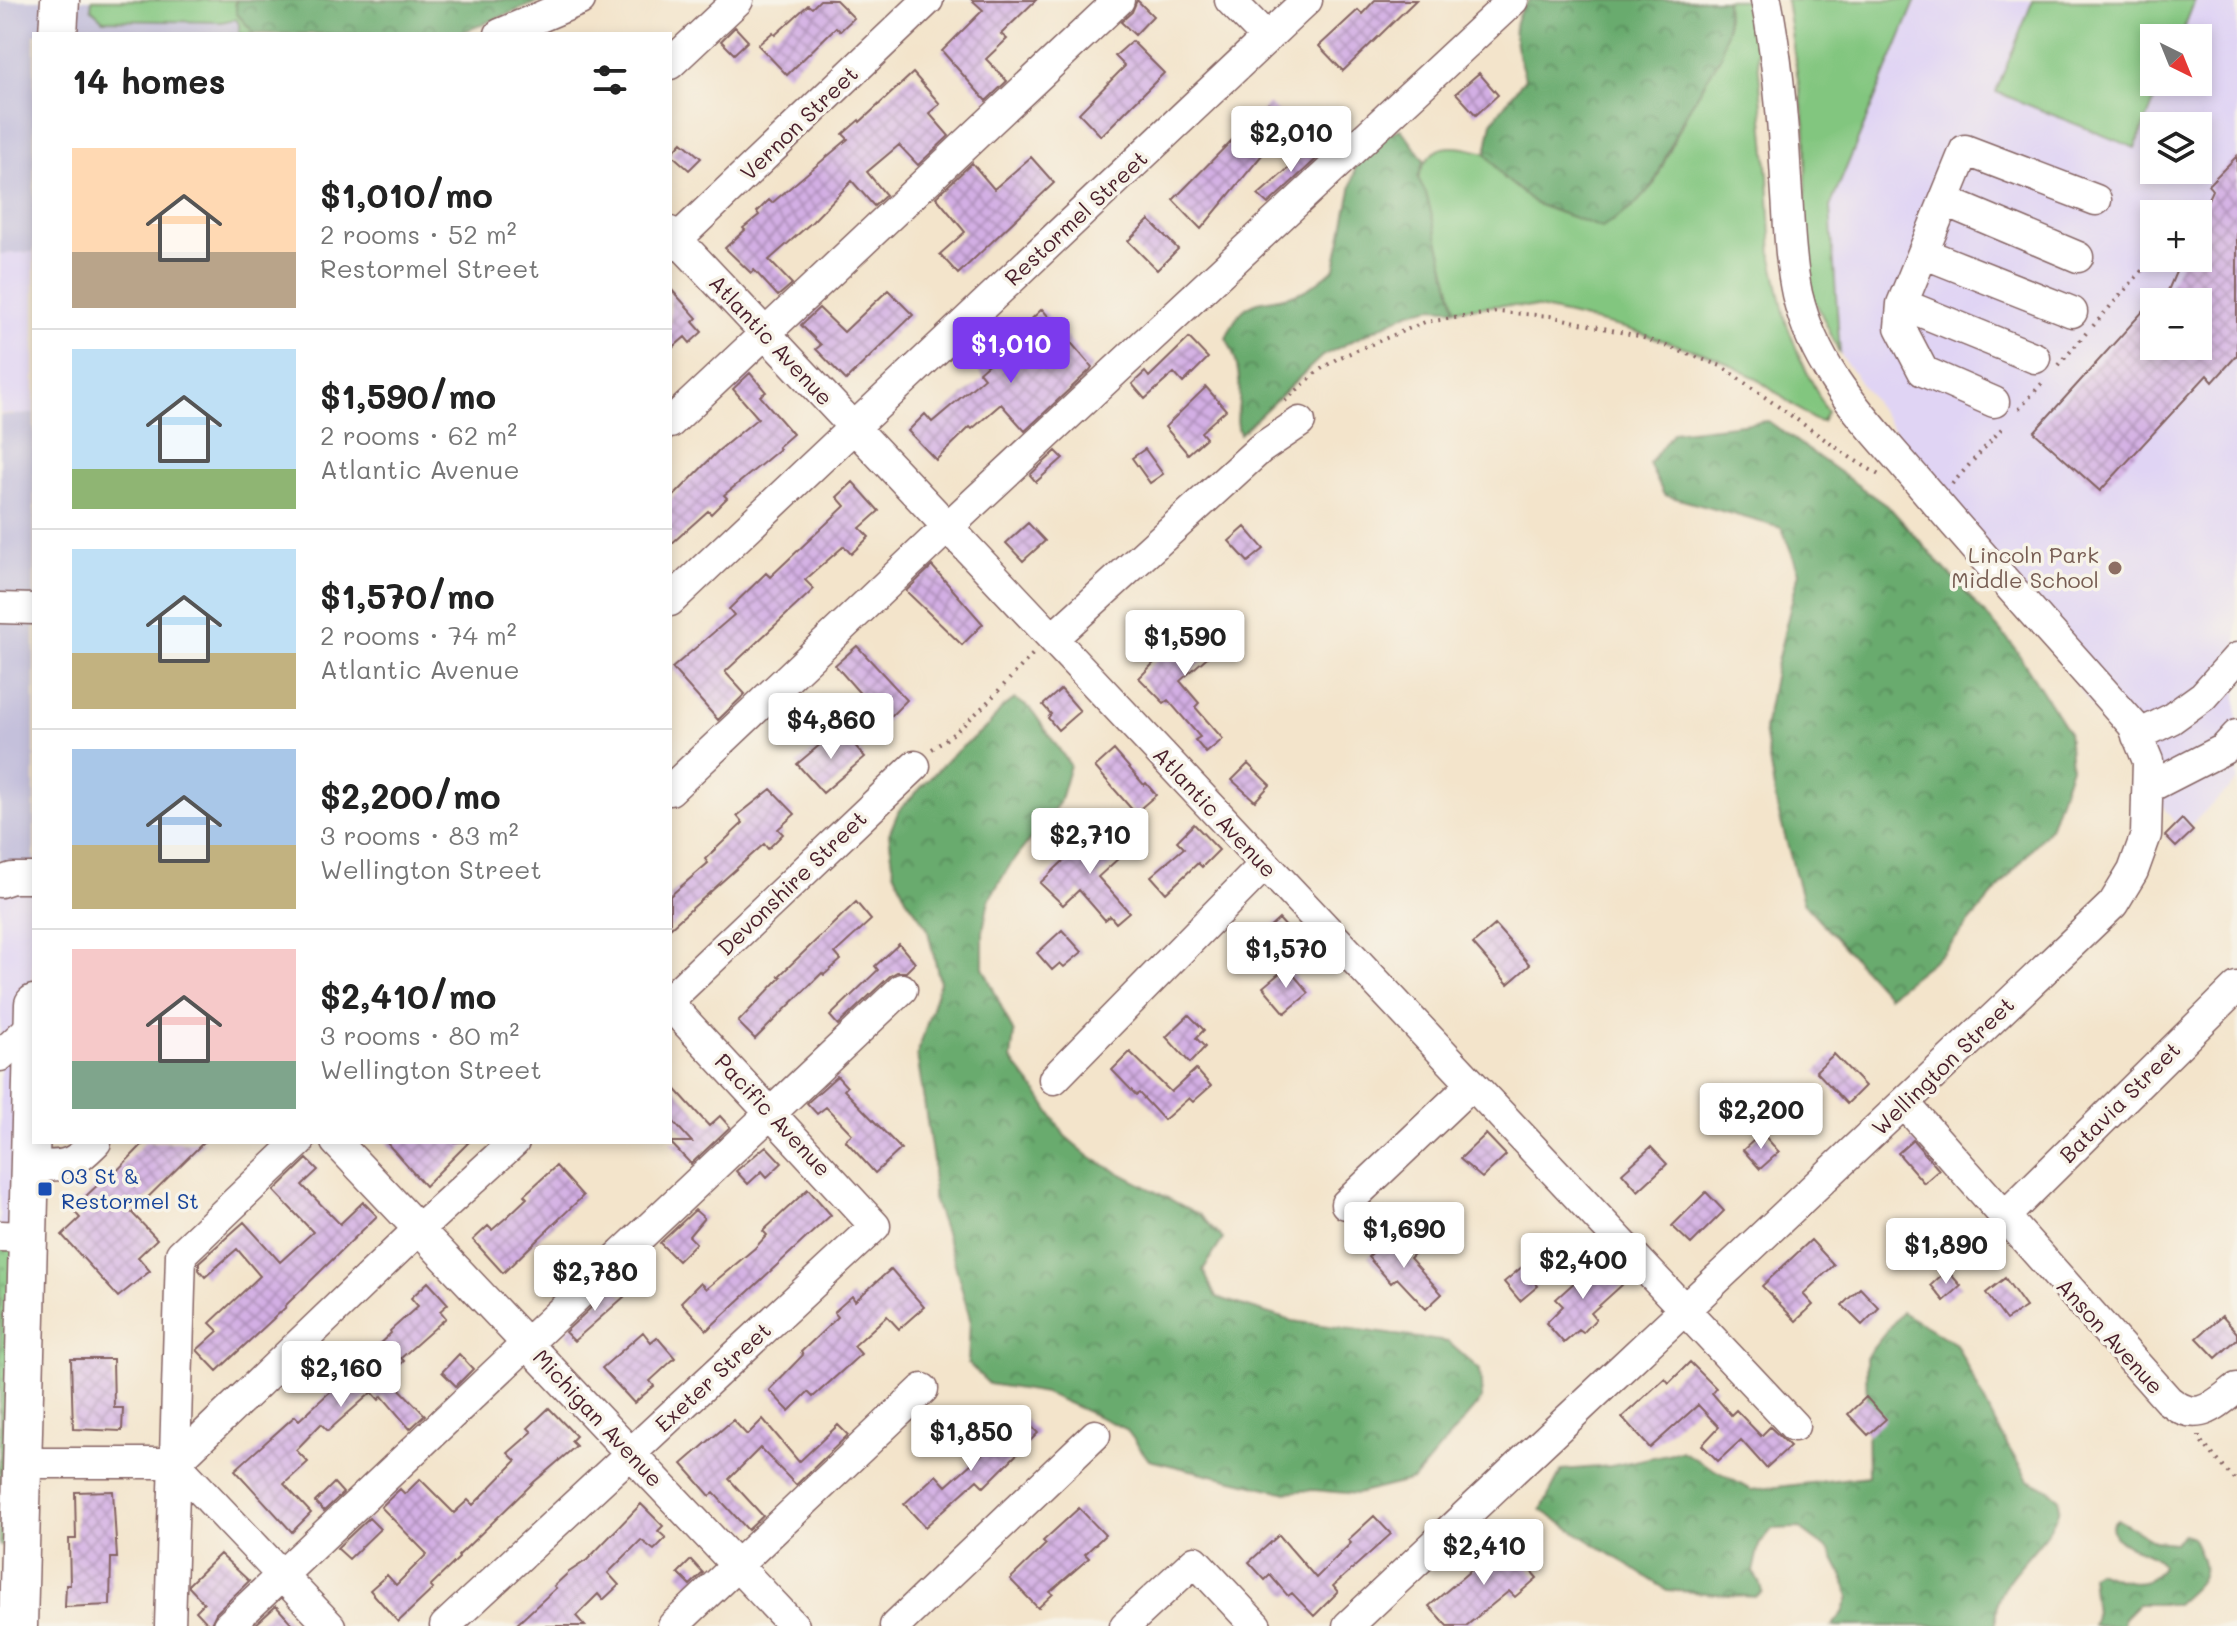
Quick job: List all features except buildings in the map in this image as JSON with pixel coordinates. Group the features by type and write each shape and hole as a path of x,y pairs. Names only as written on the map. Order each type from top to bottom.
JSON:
{"main road":[{"path":"58,32 60,0"},
{"path":"18,1626 21,1463 14,1236 31,1165 32,1118"}],"street":[{"path":"505,32 580,0"},
{"path":"672,62 738,0"},
{"name":"Vernon Street","path":"672,239 928,0"},
{"path":"672,421 1119,0"},
{"path":"1230,0 1267,38"},
{"name":"Restormel Street","path":"672,599 1307,0"},
{"path":"672,788 1513,0"},
{"path":"1766,0 1780,89 1791,261 1798,296 1826,366 1844,396 1933,501 2124,714 2144,762"},
{"path":"1994,402 1923,371 1900,327 1902,304 1965,150 2096,200"},
{"path":"1945,201 2078,257"},
{"name":"Atlantic Avenue","path":"672,239 949,526 1047,642 1264,865 1794,1426"},
{"path":"1923,253 2072,312"},
{"path":"1902,304 2035,358"},
{"path":"1047,642 1260,449 1292,412"},
{"path":"0,608 32,609"},
{"path":"2144,762 2171,719 2203,696 2237,658"},
{"path":"2144,762 2224,749 2237,735"},
{"name":"Devonshire Street","path":"672,997 923,758"},
{"name":"Wellington Street","path":"1348,1626 1905,1104 2113,904 2133,871 2146,835 2144,762"},
{"path":"1054,1079 1264,865"},
{"path":"0,882 12,878 32,878"},
{"name":"Batavia Street","path":"2003,1218 2237,987"},
{"path":"228,1626 902,989"},
{"name":"Pacific Avenue","path":"672,1007 875,1226"},
{"path":"0,1056 32,1026"},
{"path":"1346,1204 1472,1084"},
{"name":"Anson Avenue","path":"1905,1104 2003,1218 2168,1400 2183,1410 2197,1413"},
{"path":"31,1165 64,1166 80,1158 94,1144"},
{"path":"170,1626 181,1254 297,1144"},
{"name":"Michigan Avenue","path":"338,1144 794,1626"},
{"path":"21,1463 175,1463 512,1144"},
{"name":"Exeter Street","path":"445,1626 875,1226"},
{"path":"2197,1413 2213,1407 2237,1388"},
{"path":"673,1626 923,1389"},
{"path":"895,1626 1095,1435"},
{"path":"175,1463 330,1626"},
{"path":"1125,1626 1195,1561 1256,1626"}],"path":[{"path":"1933,501 1950,487 2141,272"},
{"path":"1292,412 1318,371 1338,358 1425,322 1498,312 1550,316 1638,336 1721,366 1884,478"},
{"path":"923,758 955,734 1047,642"},
{"path":"2197,1413 2199,1439 2237,1482"}],"shaded area":[{"path":"0,0 244,0 242,32 32,32 32,252 0,254"},
{"name":"Lincoln Park Middle School","path":"1916,0 2237,0 2237,781 2182,833 1840,354 1830,207"},
{"path":"32,252 32,414 0,414 0,254"},
{"path":"32,414 32,878 0,882 0,415"},
{"path":"32,878 29,1237 0,1236 0,882"}],"green space":[{"path":"92,0 236,0 235,4 254,32 239,32 236,19 221,22 103,20 91,9"},
{"path":"236,0 543,0 463,32 253,32 236,13"},
{"path":"1530,0 1726,0 1727,27 1721,56 1680,124 1654,184 1633,207 1602,228 1536,204 1504,178 1486,153 1492,122 1525,78 1516,47 1515,28 1517,18"},
{"path":"1726,0 1753,0 1772,258 1786,322 1827,412 1822,422 1814,420 1754,377 1715,357 1628,329 1539,308 1503,305 1456,309 1418,178 1429,157 1436,151 1453,147 1486,153 1504,178 1654,184 1727,27"},
{"path":"1786,0 1916,0 1830,207 1840,354 1811,292 1806,258 1806,132"},
{"path":"2033,0 2195,0 2186,24 2140,24 2140,96 2156,96 2150,112 2140,112 2140,136 2135,148 1996,92"},
{"path":"1401,129 1424,160 1418,178 1426,193 1456,309 1433,307 1410,312 1322,356 1240,434 1237,421 1239,376 1226,338 1234,322 1249,306 1303,291 1335,268 1357,160 1392,132"},
{"path":"1768,421 1891,509 2012,644 2068,731 2071,767 2050,828 1944,952 1888,996 1803,902 1777,807 1764,730 1799,572 1782,528 1664,495 1649,464 1673,432"},
{"path":"1015,699 1031,709 1070,765 1059,803 1010,865 989,899 983,930 983,967 1014,1034 1011,1059 1065,1136 1091,1158 1200,1215 1223,1239 1203,1270 1216,1297 1292,1321 1448,1342 1480,1370 1482,1399 1413,1480 1357,1494 1313,1490 1283,1492 1149,1460 1126,1429 1045,1393 989,1384 968,1363 970,1319 933,1199 933,1161 917,1055 940,982 927,927 906,898 894,871 889,834 899,810 951,756"},
{"path":"0,1236 29,1237 19,1546 0,1546"},
{"path":"1902,1312 1956,1344 2001,1435 2028,1480 2059,1498 2053,1524 2003,1588 1996,1606 1996,1626 1832,1626 1843,1613 1849,1597 1842,1574 1830,1551 1799,1528 1772,1529 1759,1545 1753,1572 1762,1592 1755,1597 1667,1590 1541,1510 1562,1470 1611,1466 1681,1451 1751,1490 1868,1476 1866,1357"},
{"path":"2117,1519 2155,1541 2174,1543 2184,1534 2192,1537 2202,1559 2202,1575 2194,1588 2176,1604 2138,1604 2124,1618 2123,1626 2093,1626 2095,1614 2091,1575 2097,1571 2114,1578 2141,1581 2156,1574 2162,1566 2150,1555 2118,1539 2112,1524"}],"place":[{"name":"Lincoln Park Middle School","path":"2115,568"},
{"name":"03 St & Restormel St","path":"45,1189"}]}
